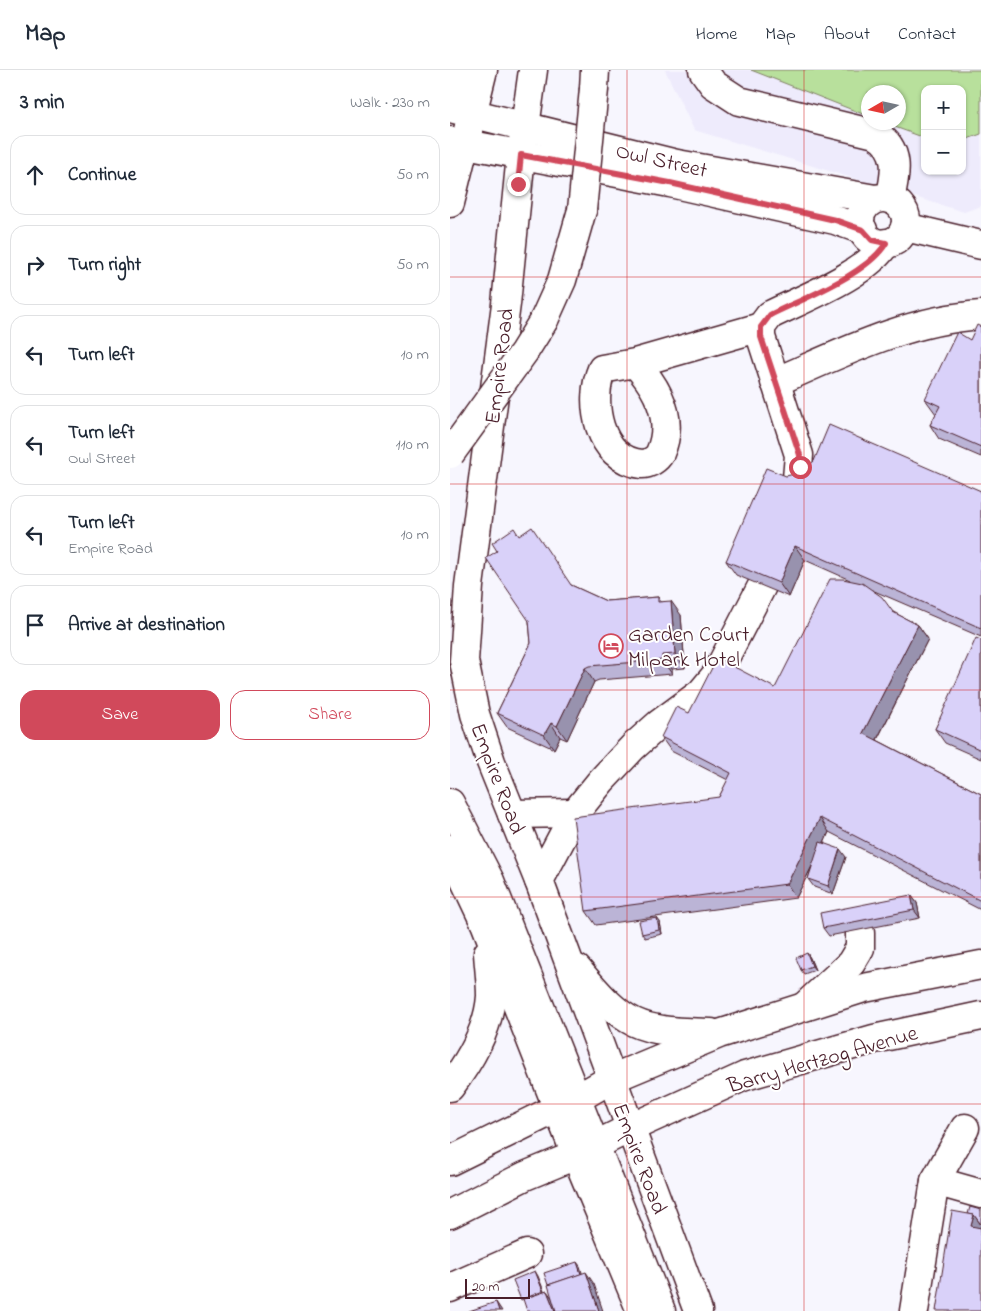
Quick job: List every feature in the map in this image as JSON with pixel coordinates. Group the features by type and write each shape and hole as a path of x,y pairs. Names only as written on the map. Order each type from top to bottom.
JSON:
{"main road":[{"path":"450,203 457,142 458,70"},
{"path":"458,109 483,70"},
{"name":"Empire Road","path":"533,70 521,155 506,304 469,586 464,648 466,677 475,714 698,1311"},
{"path":"703,70 713,84 739,101 875,134 884,140 890,147 896,168 883,199"},
{"path":"450,454 524,352 544,320 565,272 582,210 595,79"},
{"name":"Owl Street","path":"458,109 677,164 883,199"},
{"name":"Owl Street","path":"457,142 670,183 835,220 863,230"},
{"path":"796,490 800,455 761,337 761,327 770,315 867,266 881,252 896,235 906,220 902,207 883,199 869,203 861,215 863,230 872,240 896,235 981,245"},
{"path":"775,382 909,326 952,317 981,315"},
{"path":"635,363 761,327"},
{"path":"539,882 575,813 633,747 659,724 701,693 716,675 762,586"},
{"path":"450,802 490,881 641,1311"},
{"path":"512,814 575,813"},
{"path":"450,849 568,1103"},
{"path":"450,1087 465,1067 480,1035 491,998 485,924"},
{"path":"806,1005 851,963 860,948 860,933"},
{"path":"565,954 608,1005 643,1027 667,1032 719,1034"},
{"path":"450,1161 568,1103 611,1079 719,1034 864,988 981,965"},
{"name":"Barry Hertzog Avenue","path":"450,1214 525,1176 586,1150 745,1076 874,1039 981,1016"},
{"path":"914,1311 935,1181 965,1128"},
{"path":"586,1150 661,1311"},
{"path":"935,1181 981,1194"},
{"path":"450,1288 527,1254"}],"shaded area":[{"path":"665,70 981,70 981,206 964,212 694,130"}],"green space":[{"path":"751,70 981,70 981,134 966,140 966,85 921,85 921,137 903,130 906,130 906,85 861,85 861,113"}],"building":[{"path":"977,325 981,327 981,447 930,425 940,406 925,399 957,332 970,340"},
{"path":"829,425 981,491 981,628 795,546 779,583 726,561 766,468 786,476 802,472 814,461"},
{"name":"Garden Court Milpark Hotel","path":"532,527 571,585 606,601 658,597 658,602 671,601 675,654 662,655 662,660 589,666 585,668 557,726 551,723 544,735 497,713 531,643 529,621 486,558 497,551 492,543 514,528 519,536"},
{"path":"830,579 843,579 862,583 882,597 893,612 918,625 863,733 981,794 981,901 820,818 787,884 586,911 573,817 719,797 731,773 661,737 676,707 689,713 717,658 775,688"},
{"path":"976,638 981,640 981,750 935,729"},
{"path":"820,842 840,849 828,886 808,879"},
{"path":"911,895 914,910 823,928 820,913"},
{"path":"657,918 659,930 642,934 639,921"},
{"path":"807,953 812,966 801,970 796,958"},
{"path":"970,1207 981,1210 981,1224 974,1215 968,1214"},
{"path":"952,1211 974,1215 971,1226 981,1228 981,1311 936,1311"},
{"path":"577,1262 581,1274 548,1285 544,1273"},
{"path":"535,1271 543,1291 521,1300 513,1280"},
{"path":"586,1272 599,1311 556,1311 548,1285"},
{"path":"547,1291 555,1311 527,1311 523,1299"},
{"path":"496,1302 499,1311 469,1311"}],"place":[{"name":"Garden Court Milpark Hotel","path":"611,646"}],"route":[{"path":"518,184 521,155 670,183 835,220 863,230 866,236 872,240 886,243 881,252 867,266 770,315 761,327 761,337 800,455 800,467"}]}
